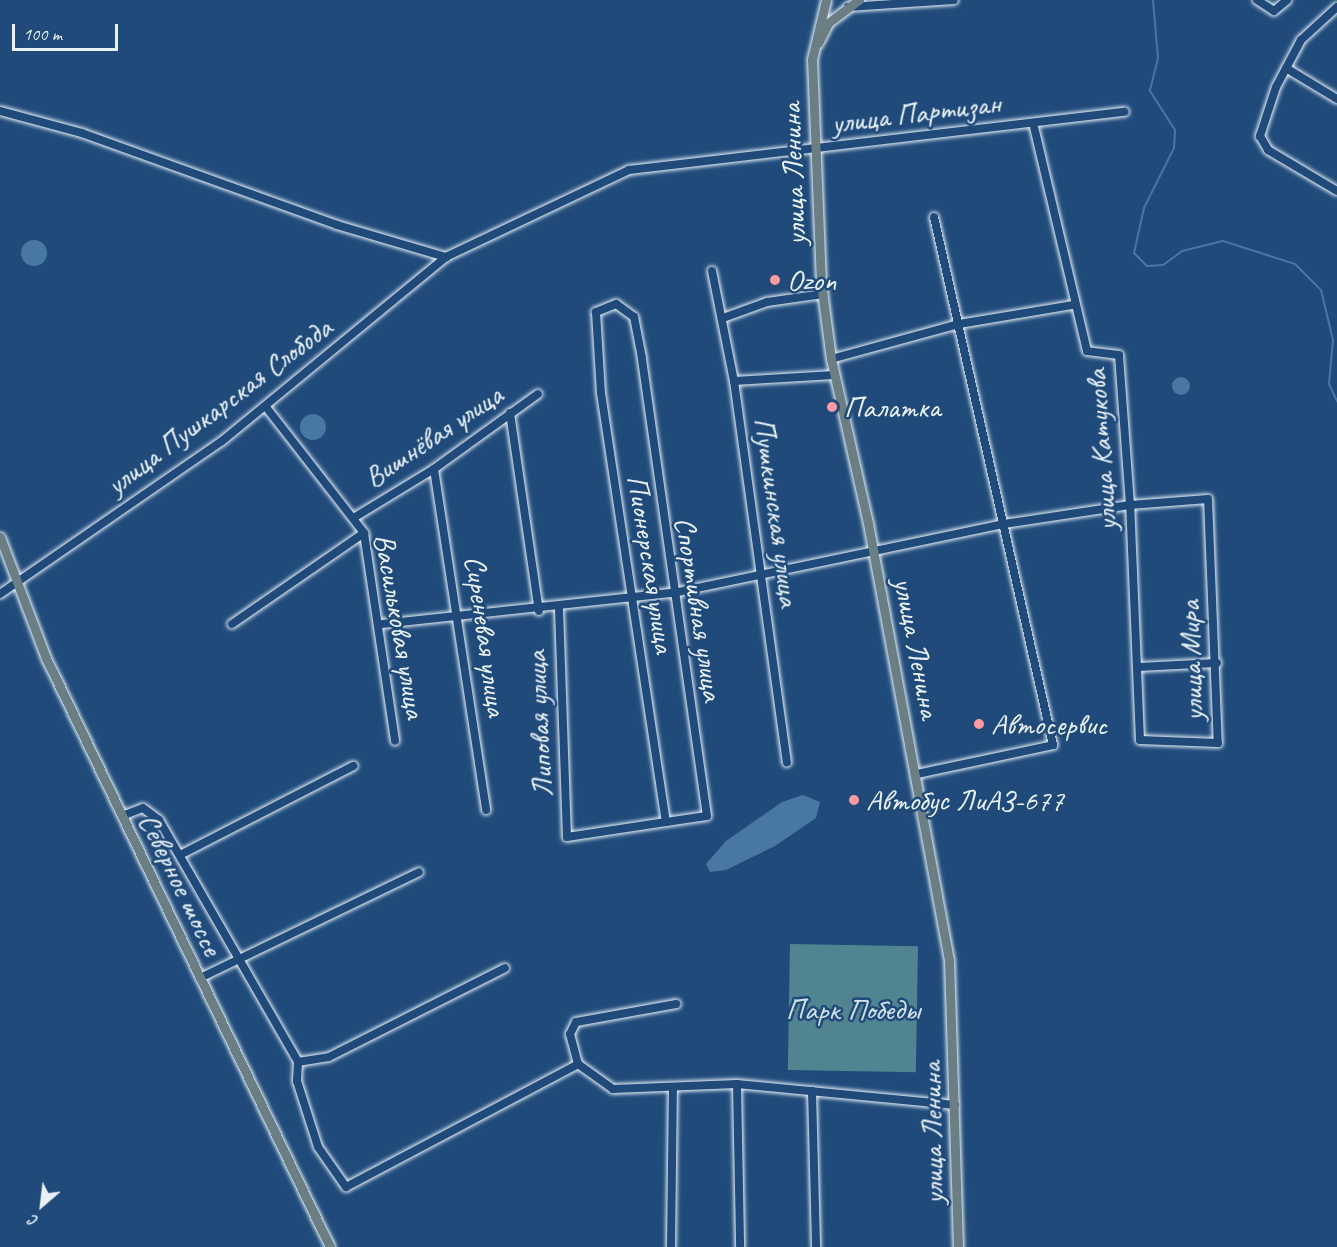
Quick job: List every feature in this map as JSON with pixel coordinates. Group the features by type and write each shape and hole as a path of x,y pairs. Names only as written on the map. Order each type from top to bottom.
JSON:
{"main road":[{"path":"812,59 826,0"},
{"path":"812,59 822,31 848,2 859,0"},
{"name":"улица Ленина","path":"812,59 823,294 831,359 873,551 917,774 950,960 958,1247"},
{"name":"Северное шоссе","path":"0,537 14,584 122,816 330,1247"}],"street":[{"path":"848,2 954,0"},
{"path":"1257,0 1274,11 1287,0"},
{"path":"1334,0 1337,7 1307,33 1286,68 1264,119 1261,141 1337,191"},
{"path":"1286,68 1337,99"},
{"path":"0,111 82,133 337,225 446,257"},
{"name":"улица Партизан","path":"446,257 629,170 1125,112"},
{"name":"улица Катукова","path":"1033,123 1073,305 1087,351 1119,355 1130,505 1140,740"},
{"path":"917,774 1053,745 934,217"},
{"name":"улица Пушкарская Слобода","path":"0,594 266,407 446,257"},
{"name":"Пушкинская улица","path":"712,271 735,381 786,762"},
{"path":"723,318 766,302 823,294"},
{"name":"Спортивная улица","path":"567,837 707,816 634,317 616,304 596,312"},
{"path":"831,359 959,324 1073,305"},
{"name":"Пионерская улица","path":"596,312 601,393 666,822"},
{"path":"735,381 834,375"},
{"name":"Вишнёвая улица","path":"356,517 434,470 538,394"},
{"name":"Васильковая улица","path":"266,407 356,517 364,534 381,624 395,741"},
{"name":"Липовая улица","path":"510,413 539,610"},
{"name":"Сиреневая улица","path":"434,470 486,810"},
{"name":"улица Мира","path":"1130,505 1208,499 1217,663 1218,743 1140,740"},
{"path":"381,624 559,609 673,593 761,578 873,551 1004,524 1130,505"},
{"name":"Вишнёвая улица","path":"232,624 364,534"},
{"name":"Липовая улица","path":"559,609 567,837"},
{"path":"1138,666 1217,663"},
{"path":"180,855 353,766"},
{"path":"122,816 147,810 180,855 242,959 298,1062 297,1081 318,1147 346,1186 578,1064"},
{"path":"200,978 419,872"},
{"path":"298,1062 329,1057 505,968"},
{"path":"676,1004 576,1022 570,1034 578,1064 614,1089 737,1084 955,1105"},
{"path":"737,1084 740,1247"},
{"path":"671,1247 673,1087"},
{"path":"812,1091 816,1247"}],"green space":[{"name":"Парк Победы","path":"790,944 918,946 916,1072 788,1070"}],"water":[{"path":"34,240 43,244 47,253 43,262 34,266 25,262 21,253 25,244"},
{"path":"1177,377 1185,377 1190,382 1188,393 1177,395 1172,390 1172,382"},
{"path":"313,414 322,418 326,427 322,436 313,440 304,436 300,427 304,418"},
{"path":"803,795 820,802 816,818 775,846 726,870 710,872 706,864 726,841 782,802"}],"waterway":[{"path":"1153,0 1158,58 1150,91 1175,130 1174,148 1144,208 1134,253 1147,266 1163,265 1182,251 1223,241 1295,264 1321,290 1333,340 1329,384 1337,401"}],"place":[{"name":"Ozon","path":"775,280"},
{"name":"Палатка","path":"832,407"},
{"name":"Автосервис","path":"979,724"},
{"name":"Автобус ЛиАЗ-677","path":"854,800"}]}
